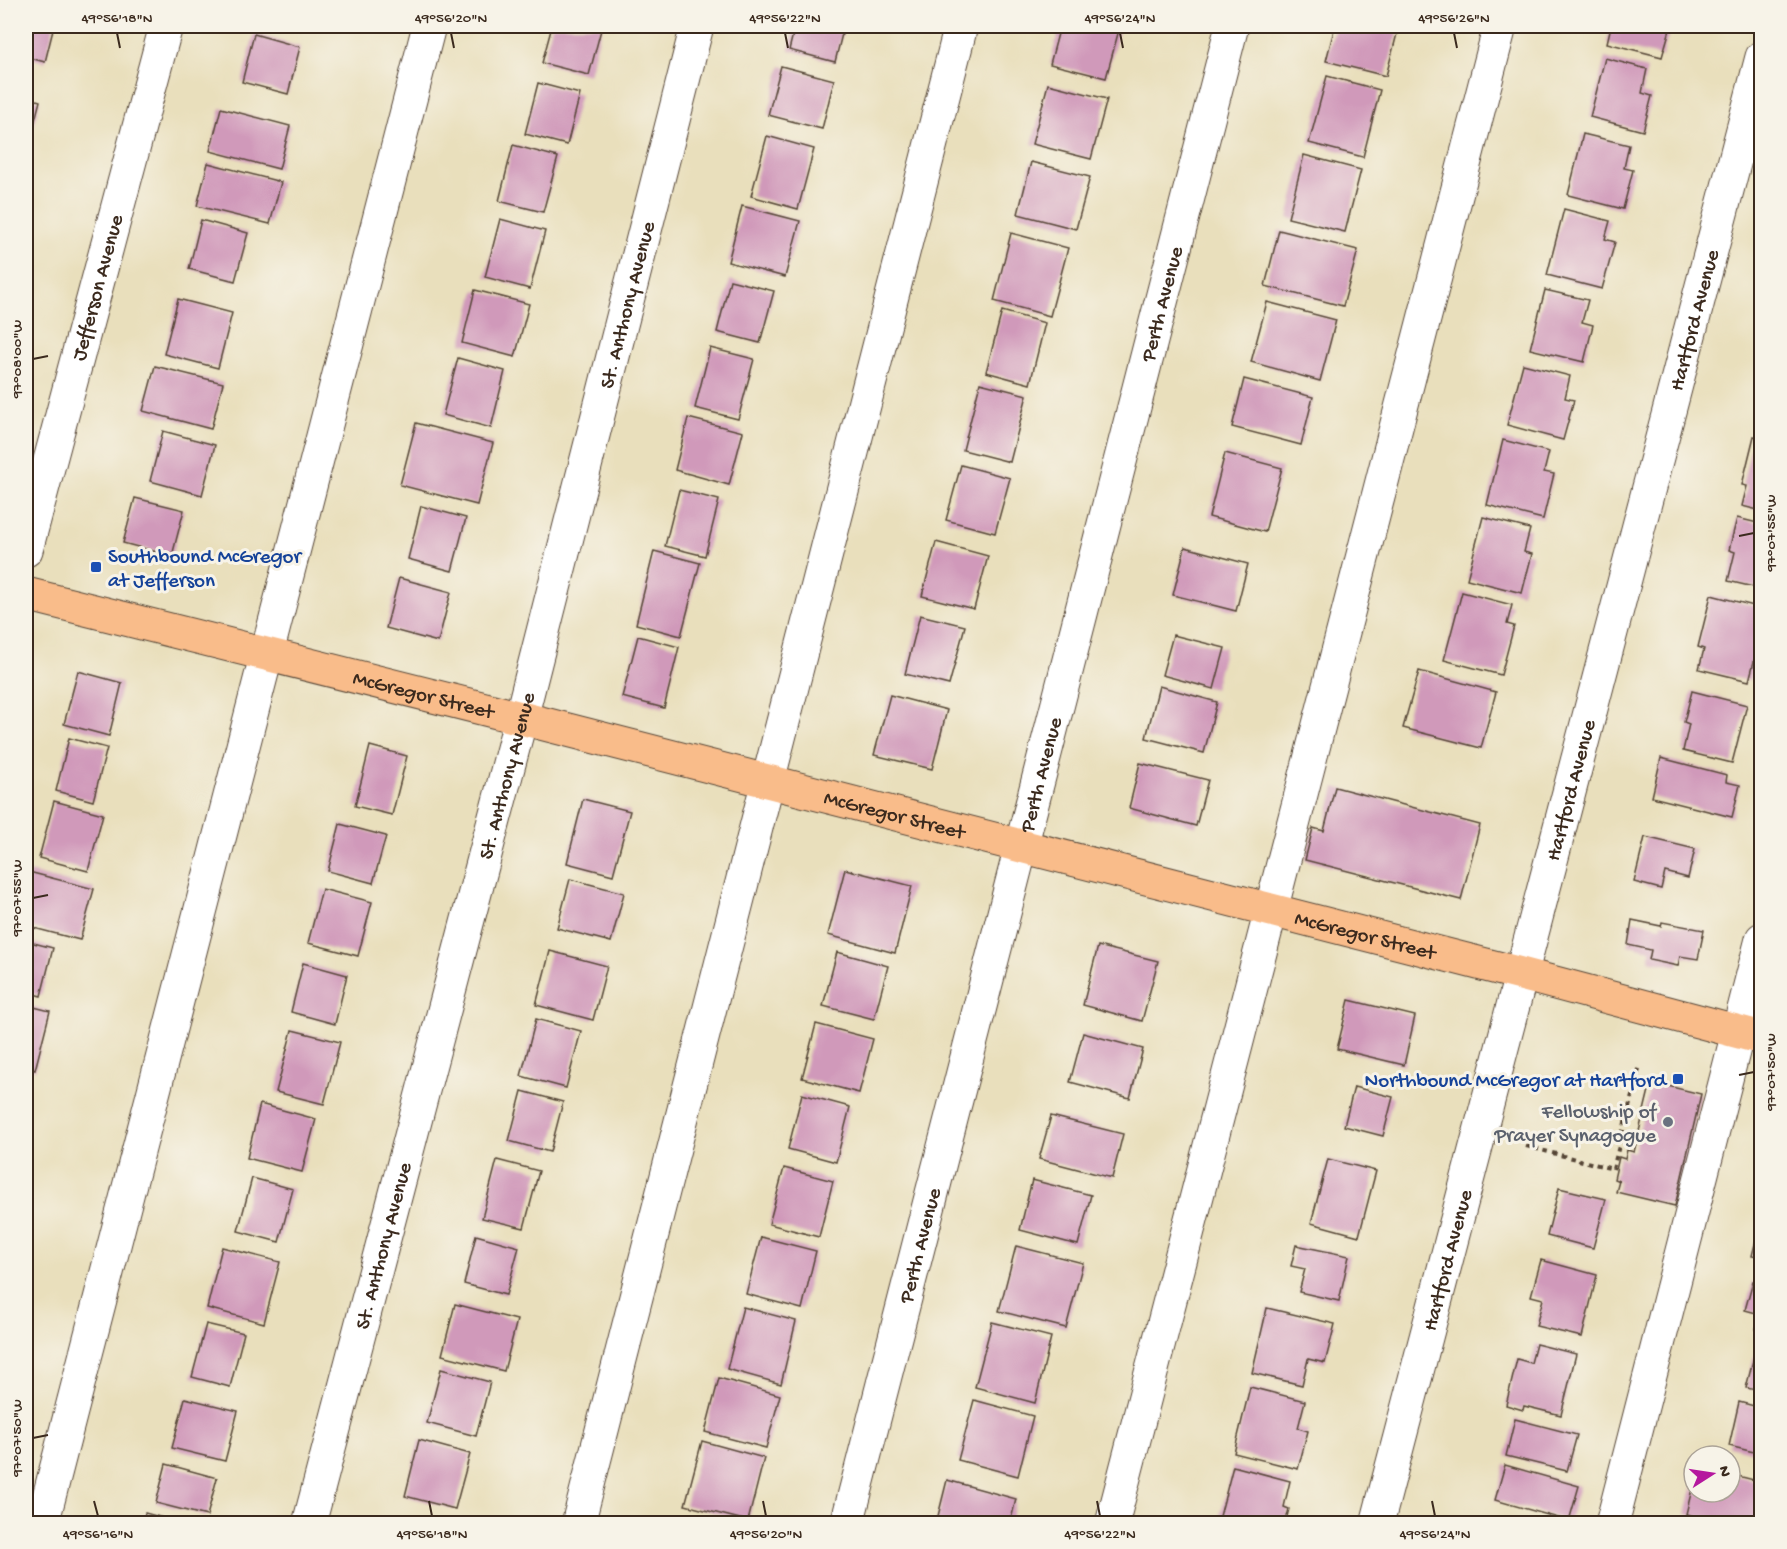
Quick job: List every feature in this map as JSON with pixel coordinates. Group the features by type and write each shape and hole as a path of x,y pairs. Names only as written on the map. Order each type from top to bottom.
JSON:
{"main road":[{"name":"McGregor Street","path":"26,594 521,718 1521,974 1749,1035"}],"street":[{"name":"Jefferson Avenue","path":"26,550 165,26"},
{"path":"42,1524 429,26"},
{"name":"St. Anthony Avenue","path":"309,1524 521,718 697,26"},
{"path":"578,1524 961,26"},
{"name":"Perth Avenue","path":"847,1524 1232,26"},
{"path":"1113,1524 1500,26"},
{"name":"Hartford Avenue","path":"1377,1524 1761,57"},
{"path":"1612,1524 1749,1035 1761,939"}],"path":[{"path":"1526,1146 1613,1169 1640,1065"}],"building":[{"path":"26,26 54,26 45,62 26,57"},
{"path":"552,26 602,26 589,75 542,63"},
{"path":"795,26 844,26 835,62 789,50"},
{"path":"1060,26 1120,26 1106,78 1050,64"},
{"path":"1335,26 1399,26 1386,76 1326,61"},
{"path":"1611,26 1671,26 1662,57 1607,43"},
{"path":"254,34 300,47 288,94 242,82"},
{"path":"1605,58 1647,69 1642,93 1652,96 1643,131 1590,117"},
{"path":"781,66 834,80 822,129 768,115"},
{"path":"1327,76 1380,90 1363,157 1309,143"},
{"path":"538,83 580,94 567,145 525,134"},
{"path":"1048,84 1107,99 1091,159 1032,144"},
{"path":"26,97 40,101 26,154"},
{"path":"221,108 290,126 279,169 210,151"},
{"path":"1583,134 1629,145 1624,168 1633,170 1623,209 1568,195"},
{"path":"767,136 814,149 798,209 751,196"},
{"path":"513,145 558,157 543,212 499,201"},
{"path":"1304,155 1361,170 1345,232 1288,218"},
{"path":"1031,162 1090,177 1076,229 1018,214"},
{"path":"208,163 281,182 270,224 197,206"},
{"path":"742,206 800,221 785,277 728,262"},
{"path":"1564,209 1610,221 1605,239 1615,242 1602,289 1547,275"},
{"path":"500,219 545,231 530,289 485,277"},
{"path":"201,220 248,233 235,281 189,269"},
{"path":"1279,230 1358,250 1343,306 1265,286"},
{"path":"1011,233 1068,248 1050,316 994,301"},
{"path":"730,280 774,291 760,343 717,332"},
{"path":"475,290 529,304 515,357 462,343"},
{"path":"1545,290 1588,300 1582,322 1593,325 1584,362 1530,349"},
{"path":"178,299 232,313 218,368 164,354"},
{"path":"1267,302 1336,320 1320,381 1251,362"},
{"path":"1002,311 1045,323 1030,384 986,372"},
{"path":"710,348 754,359 738,419 695,408"},
{"path":"458,358 505,371 491,428 443,415"},
{"path":"1523,364 1570,376 1565,398 1574,400 1563,440 1507,425"},
{"path":"155,366 223,383 211,429 143,411"},
{"path":"1244,379 1313,397 1301,445 1232,427"},
{"path":"980,383 1027,395 1010,462 963,450"},
{"path":"688,418 743,432 729,485 675,470"},
{"path":"416,423 493,443 477,505 400,485"},
{"path":"163,431 215,445 202,495 150,481"},
{"path":"1754,436 1762,438 1762,511 1742,506 1747,486 1742,485"},
{"path":"1503,440 1549,452 1544,472 1554,474 1543,519 1487,505"},
{"path":"1225,453 1282,468 1265,532 1209,517"},
{"path":"961,465 1010,478 995,533 946,520"},
{"path":"679,490 719,500 705,556 665,546"},
{"path":"135,498 184,510 172,556 123,543"},
{"path":"421,506 466,518 452,571 408,559"},
{"path":"1483,517 1530,529 1524,552 1532,554 1522,593 1467,579"},
{"path":"1737,518 1762,524 1762,589 1728,581 1735,552 1729,550"},
{"path":"936,542 988,556 974,609 922,596"},
{"path":"1185,547 1248,564 1236,611 1173,595"},
{"path":"654,551 700,563 681,636 636,624"},
{"path":"399,578 451,592 438,642 386,628"},
{"path":"1462,592 1512,605 1507,624 1514,626 1501,675 1444,660"},
{"path":"1711,595 1762,608 1762,630 1749,681 1699,669 1704,649 1698,647"},
{"path":"920,615 965,626 949,685 905,674"},
{"path":"1173,635 1225,648 1214,689 1162,675"},
{"path":"638,636 679,647 664,708 622,697"},
{"path":"78,671 122,683 109,736 64,724"},
{"path":"1419,671 1496,692 1481,748 1403,728"},
{"path":"1159,686 1217,702 1204,753 1146,738"},
{"path":"1692,691 1747,705 1732,763 1683,751 1689,724 1684,722"},
{"path":"890,695 947,710 932,769 874,755"},
{"path":"69,738 107,748 93,801 56,791"},
{"path":"370,746 407,756 392,815 355,806"},
{"path":"1661,758 1727,775 1726,782 1740,785 1732,817 1652,797"},
{"path":"1140,763 1208,780 1196,826 1129,808"},
{"path":"1335,787 1480,825 1461,900 1305,860 1313,828 1324,831"},
{"path":"583,799 630,811 613,875 567,863"},
{"path":"54,801 103,814 88,871 39,858"},
{"path":"340,824 386,836 373,883 328,871"},
{"path":"1645,837 1695,849 1688,878 1665,872 1661,889 1634,882"},
{"path":"845,869 912,886 895,953 828,935"},
{"path":"29,872 94,889 80,940 26,926 26,887"},
{"path":"570,879 624,893 611,942 557,928"},
{"path":"322,889 372,902 358,956 308,943"},
{"path":"1632,920 1661,926 1662,922 1704,930 1698,959 1680,956 1678,966 1649,960 1651,950 1628,945"},
{"path":"26,941 53,948 41,996 26,992"},
{"path":"1098,946 1158,961 1142,1021 1083,1005"},
{"path":"550,951 607,966 593,1020 536,1005"},
{"path":"837,952 888,966 874,1019 823,1006"},
{"path":"303,963 347,975 335,1024 291,1012"},
{"path":"1349,1000 1415,1016 1404,1065 1337,1049"},
{"path":"26,1005 50,1011 35,1070 26,1068"},
{"path":"536,1019 581,1031 566,1088 521,1076"},
{"path":"816,1024 873,1039 859,1093 802,1078"},
{"path":"292,1030 340,1042 324,1104 276,1092"},
{"path":"1083,1033 1143,1049 1130,1098 1070,1082"},
{"name":"Fellowship of Prayer Synagogue","path":"1651,1082 1701,1094 1675,1206 1616,1192 1619,1181 1614,1179 1619,1157 1625,1159 1627,1150 1634,1152"},
{"path":"1354,1087 1393,1097 1383,1136 1344,1126"},
{"path":"522,1091 563,1102 550,1152 509,1141"},
{"path":"802,1094 850,1107 836,1162 788,1149"},
{"path":"260,1104 316,1119 302,1172 247,1158"},
{"path":"1051,1116 1123,1134 1112,1178 1039,1159"},
{"path":"1328,1159 1376,1171 1359,1236 1311,1223"},
{"path":"497,1160 539,1171 524,1228 482,1218"},
{"path":"784,1168 833,1181 819,1237 769,1224"},
{"path":"252,1178 293,1189 279,1242 238,1231"},
{"path":"1032,1180 1091,1195 1078,1245 1020,1230"},
{"path":"1559,1188 1606,1199 1593,1248 1547,1236"},
{"path":"1762,1221 1762,1258 1752,1256"},
{"path":"476,1235 519,1247 506,1295 464,1284"},
{"path":"761,1237 816,1251 802,1309 746,1294"},
{"path":"1296,1245 1349,1256 1339,1301 1299,1292 1305,1269 1291,1266"},
{"path":"1016,1246 1083,1263 1066,1328 999,1311"},
{"path":"222,1247 280,1262 264,1323 207,1308"},
{"path":"1541,1260 1597,1275 1582,1337 1536,1326 1543,1299 1531,1296"},
{"path":"1753,1281 1762,1284 1762,1330 1756,1329 1760,1314 1745,1310"},
{"path":"455,1304 517,1320 504,1371 442,1355"},
{"path":"743,1307 796,1321 781,1384 727,1369"},
{"path":"1267,1308 1335,1324 1325,1363 1308,1359 1302,1385 1252,1373"},
{"path":"992,1322 1051,1337 1035,1403 975,1387"},
{"path":"206,1324 244,1333 230,1387 192,1377"},
{"path":"1759,1337 1762,1338 1762,1391 1746,1388"},
{"path":"1536,1344 1576,1354 1561,1415 1524,1406 1523,1410 1506,1405 1517,1359 1531,1363"},
{"path":"441,1369 490,1382 476,1436 427,1423"},
{"path":"719,1378 780,1395 766,1448 705,1432"},
{"path":"1250,1387 1305,1401 1298,1428 1308,1431 1298,1469 1234,1453"},
{"path":"185,1398 238,1411 225,1461 172,1448"},
{"path":"974,1400 1033,1416 1018,1476 958,1460"},
{"path":"1739,1402 1762,1408 1762,1454 1742,1449 1742,1444 1729,1444"},
{"path":"1515,1419 1577,1435 1567,1471 1506,1456"},
{"path":"419,1440 470,1454 455,1509 405,1496"},
{"path":"702,1441 764,1458 748,1521 685,1505"},
{"path":"166,1464 217,1478 207,1516 156,1503"},
{"path":"1505,1465 1579,1486 1569,1521 1495,1500"},
{"path":"1233,1466 1290,1481 1284,1507 1289,1509 1285,1524 1218,1524"},
{"path":"1742,1477 1762,1482 1762,1496 1755,1524 1724,1524 1686,1514 1688,1504 1742,1504"},
{"path":"947,1480 1016,1499 1010,1524 936,1524"},
{"path":"145,1513 182,1523 182,1524 142,1524"},
{"path":"406,1519 422,1523 422,1524 405,1524"}],"place":[{"name":"Southbound McGregor at Jefferson","path":"96,567"},
{"name":"Northbound McGregor at Hartford","path":"1678,1079"},
{"name":"Fellowship of Prayer Synagogue","path":"1668,1122"}]}
